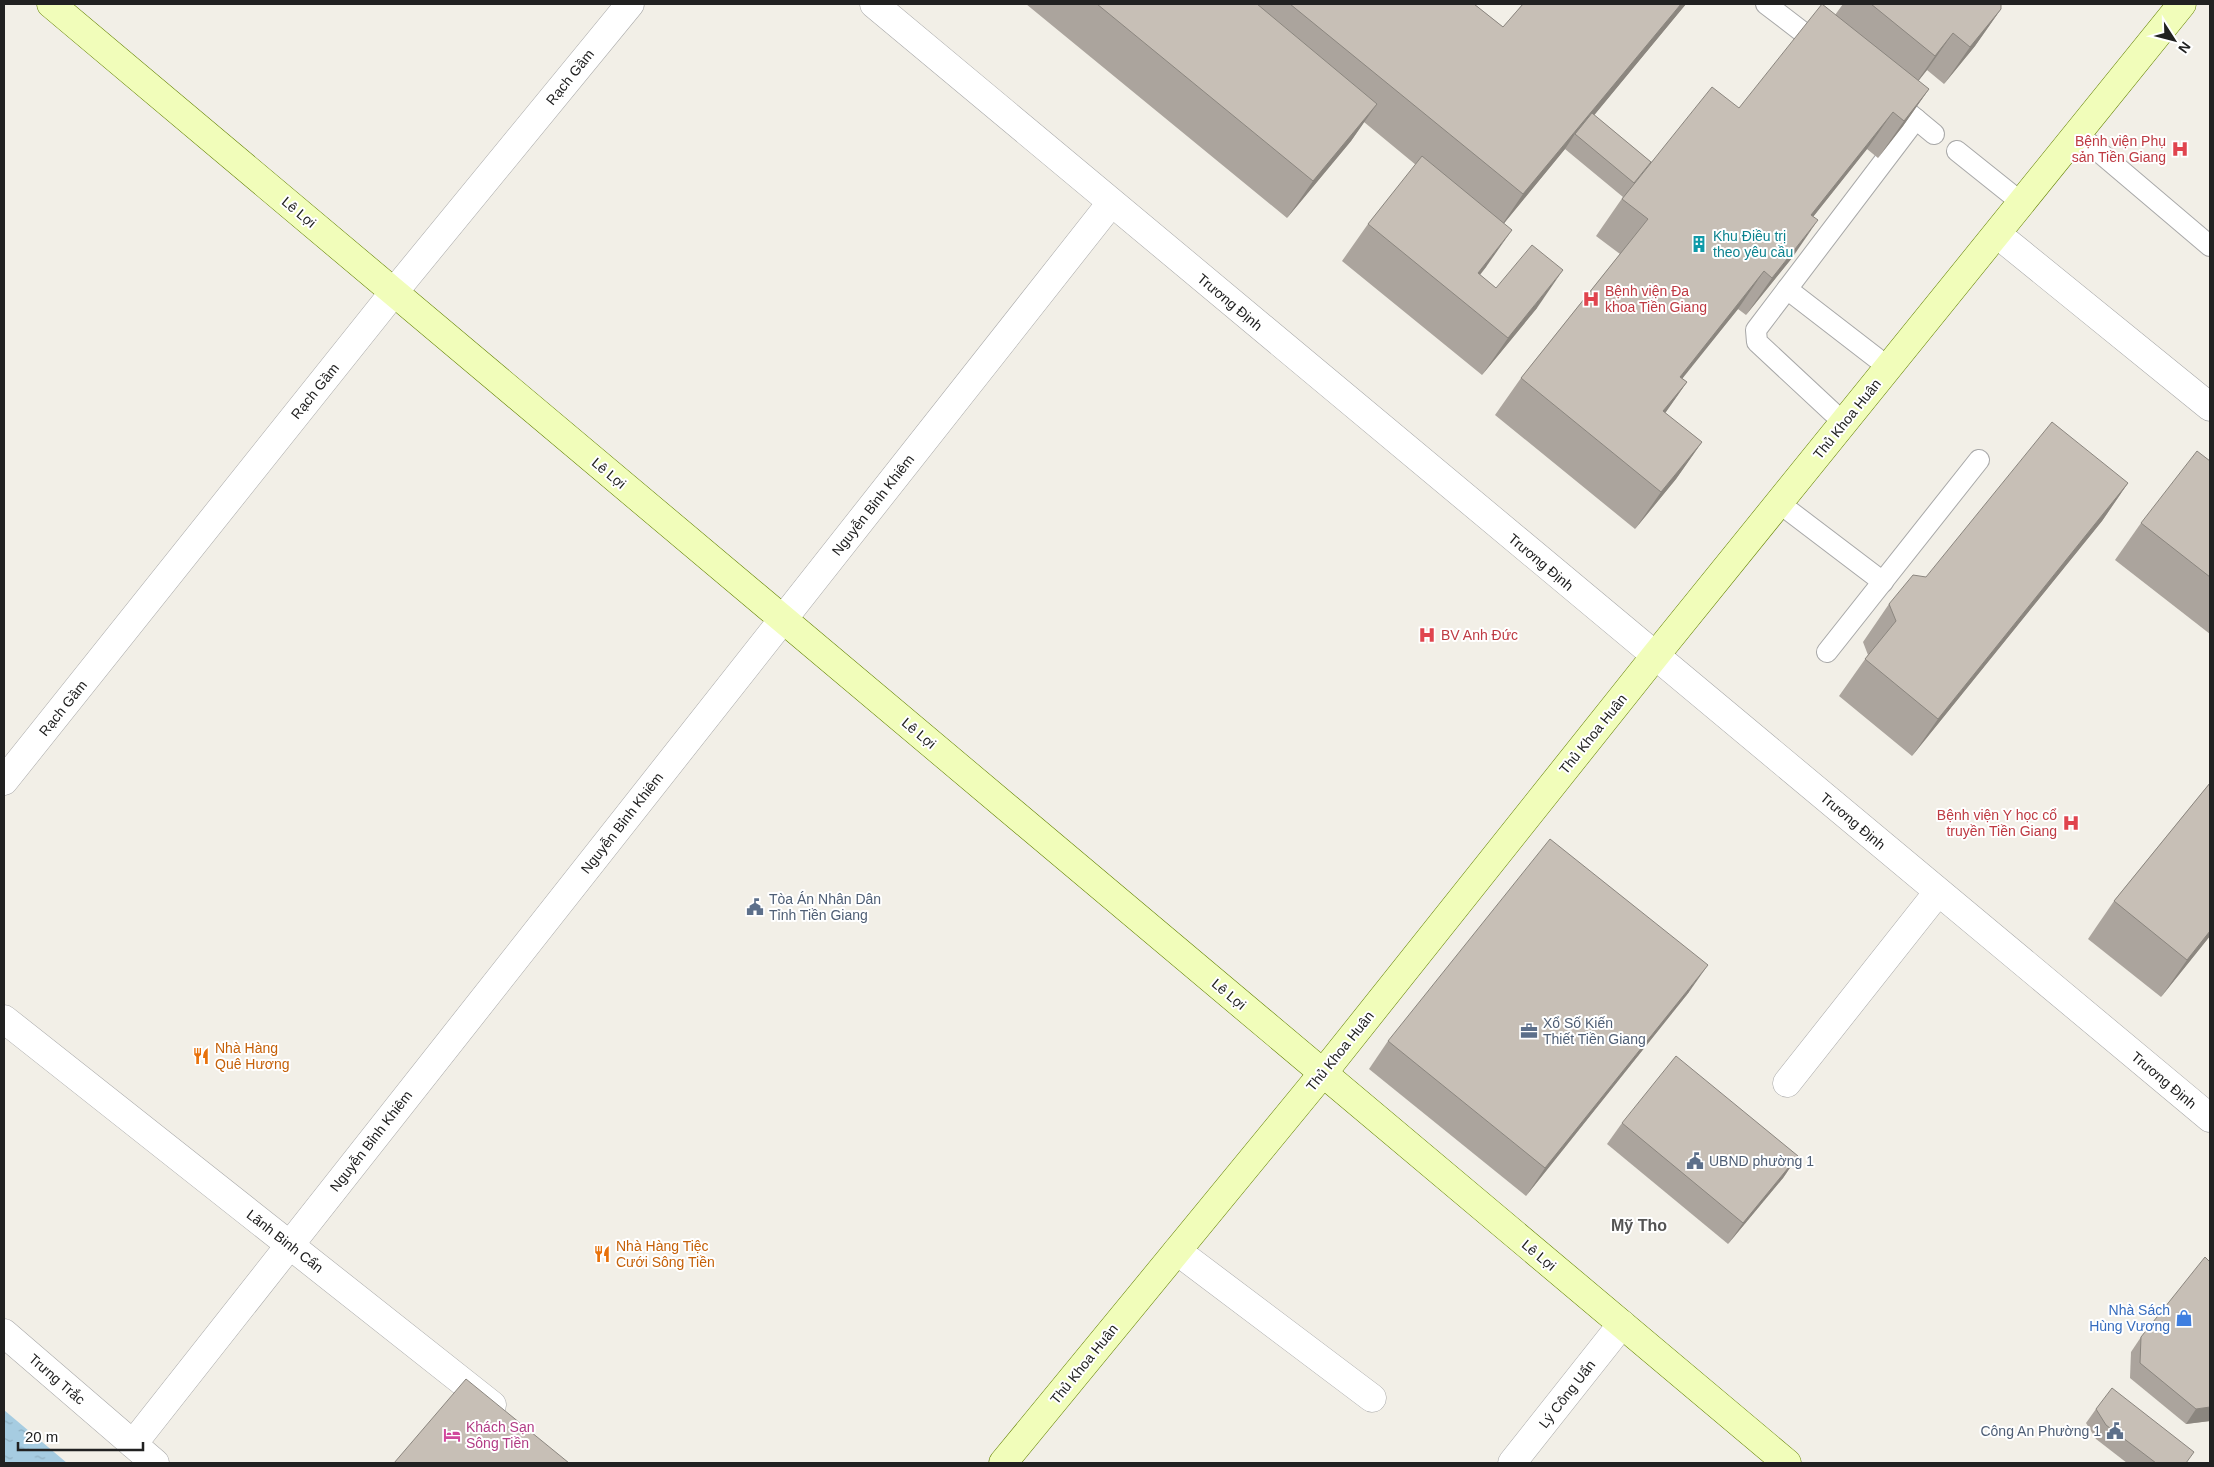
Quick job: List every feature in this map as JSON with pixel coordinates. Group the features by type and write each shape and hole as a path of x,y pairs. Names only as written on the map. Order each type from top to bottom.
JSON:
{"main road":[{"name":"Lê Lợi","path":"51,4 1787,1463"},
{"name":"Thủ Khoa Huân","path":"1002,1463 1323,1073 1655,656 2182,4"}],"street":[{"name":"Rạch Gầm","path":"4,781 394,292 630,4"},
{"name":"Trương Định","path":"874,4 2210,1118"},
{"name":"Nguyễn Bỉnh Khiêm","path":"133,1444 1111,202"},
{"path":"1997,234 2210,407"},
{"path":"1787,1083 1938,892"},
{"name":"Lãnh Binh Cẩn","path":"4,1019 512,1421"},
{"path":"1177,1251 1372,1398"},
{"name":"Lý Công Uẩn","path":"1512,1463 1622,1324"},
{"name":"Trưng Trắc","path":"4,1333 155,1463"}],"lane":[{"path":"1766,4 1837,58"},
{"path":"1892,101 1934,134"},
{"path":"1844,423 1757,342 1756,330 1916,119"},
{"path":"2078,134 2210,246"},
{"path":"1957,151 2022,203"},
{"path":"1787,289 1888,367"},
{"path":"1827,652 1979,460"},
{"path":"1779,503 1883,582"}],"water":[{"path":"4,1410 67,1463 4,1463"}],"building":[{"path":"1097,4 1257,4 1377,104 1313,181"},
{"path":"1290,4 1474,4 1503,27 1523,4 1681,4 1523,194"},
{"name":"Khu Điều trị theo yêu cầu","path":"1822,4 1929,89 1904,121 1893,112 1811,215 1818,220 1772,278 1764,271 1680,377 1687,382 1663,411 1702,442 1661,492 1521,378 1648,219 1622,199 1712,87 1739,108"},
{"path":"1871,4 2001,4 2001,9 1970,47 1953,33 1935,56"},
{"path":"1592,113 1651,162 1634,183 1575,134"},
{"path":"1422,156 1512,230 1478,273 1496,288 1532,245 1563,270 1508,338 1368,224"},
{"path":"2052,422 2128,483 1938,719 1865,659 1896,621 1889,604 1913,575 1926,577"},
{"path":"2197,451 2210,461 2210,577 2141,523"},
{"path":"2210,783 2210,931 2187,960 2114,901"},
{"name":"Xổ Số Kiến Thiết Tiền Giang","path":"1550,839 1708,965 1545,1168 1388,1041"},
{"name":"UBND phường 1","path":"1676,1056 1798,1156 1743,1223 1622,1123"},
{"name":"Nhà Sách Hùng Vương","path":"2205,1257 2210,1262 2210,1407 2196,1409 2140,1363 2141,1337"},
{"path":"466,1379 569,1463 394,1463"},
{"path":"2112,1388 2194,1452 2186,1463 2156,1463 2106,1425 2096,1409"}],"place":[{"name":"Bệnh viện Phụ sản Tiền Giang","path":"2180,149"},
{"name":"Khu Điều trị theo yêu cầu","path":"1699,244"},
{"name":"Bệnh viện Đa khoa Tiền Giang","path":"1591,299"},
{"name":"BV Anh Đức","path":"1427,635"},
{"name":"Bệnh viện Y học cổ truyền Tiền Giang","path":"2071,823"},
{"name":"Tòa Án Nhân Dân Tỉnh Tiền Giang","path":"755,907"},
{"name":"Xổ Số Kiến Thiết Tiền Giang","path":"1529,1031"},
{"name":"Nhà Hàng Quê Hương","path":"201,1056"},
{"name":"UBND phường 1","path":"1695,1161"},
{"name":"Nhà Hàng Tiệc Cưới Sông Tiền","path":"602,1254"},
{"name":"Nhà Sách Hùng Vương","path":"2184,1318"},
{"name":"Công An Phường 1","path":"2115,1431"},
{"name":"Khách Sạn Sông Tiền","path":"452,1435"}],"district":[{"name":"Mỹ Tho","path":"1639,1225"}]}
